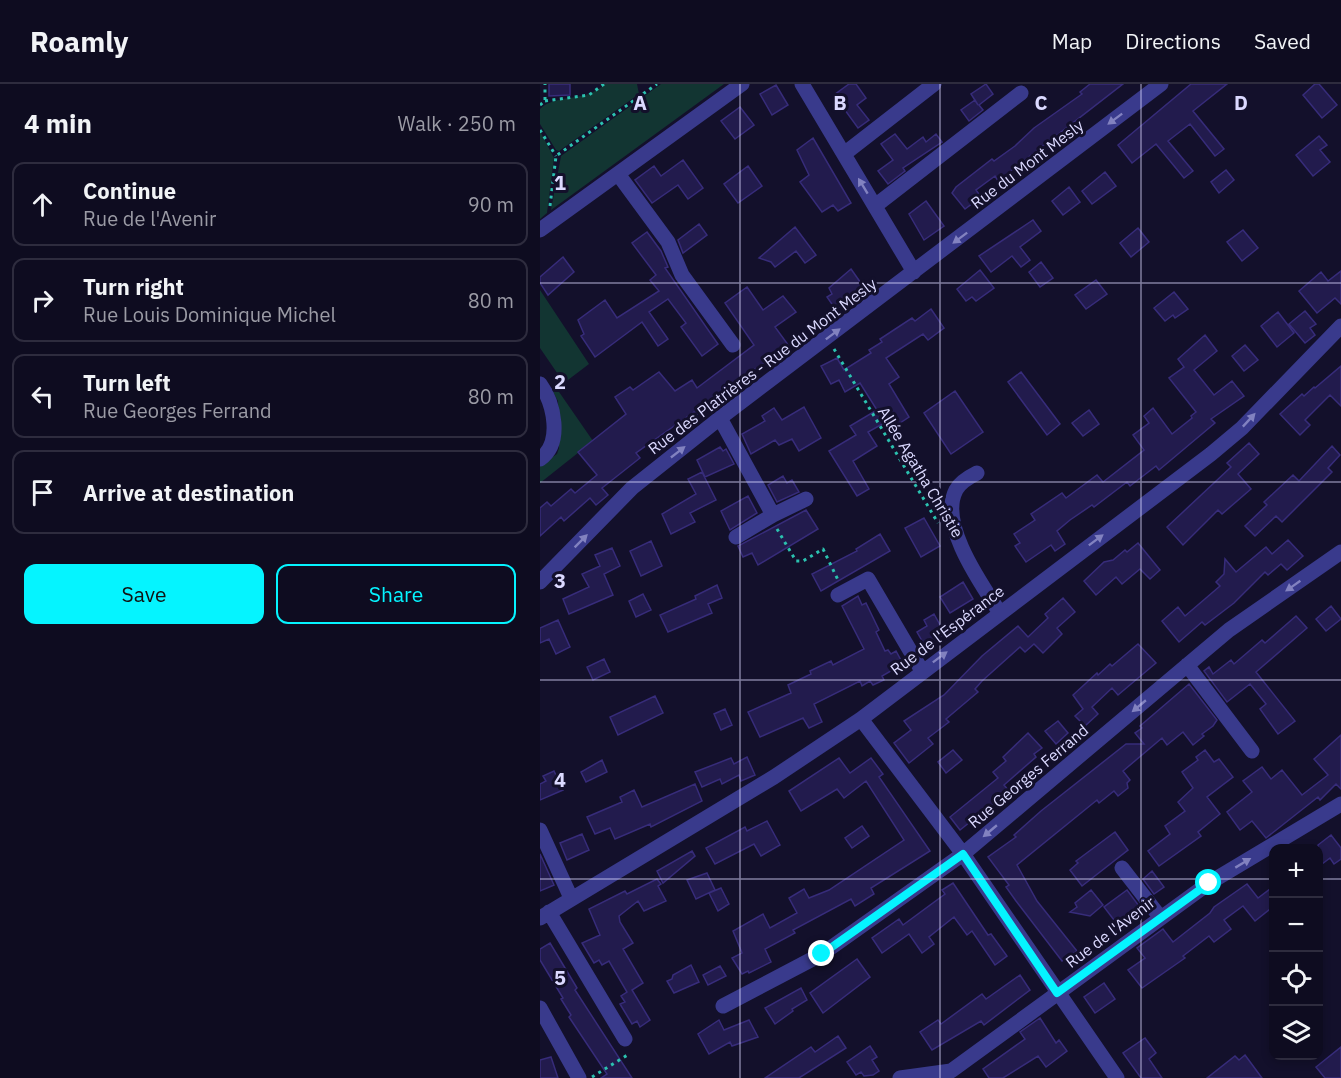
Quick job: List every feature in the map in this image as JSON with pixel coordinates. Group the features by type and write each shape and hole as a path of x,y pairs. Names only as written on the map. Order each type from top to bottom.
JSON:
{"street":[{"path":"540,230 742,84"},
{"path":"802,84 914,272"},
{"path":"844,154 934,84"},
{"name":"Rue du Mont Mesly","path":"914,272 1161,84"},
{"path":"875,206 1021,93"},
{"path":"618,174 668,242 682,275 734,345"},
{"name":"Rue des Platrières - Rue du Mont Mesly","path":"540,582 632,488 720,418 914,272"},
{"name":"Rue de l'Espérance","path":"544,915 774,777 861,719 1211,454 1242,428 1341,326"},
{"path":"540,384 552,405 553,445 540,459"},
{"path":"720,418 772,516"},
{"path":"977,473 963,481 955,491 953,526 960,544 1000,613"},
{"path":"736,537 806,499"},
{"name":"Rue Georges Ferrand","path":"723,1006 822,954 963,854 1229,630 1341,552"},
{"path":"841,594 868,579 922,671"},
{"path":"1187,665 1252,751"},
{"path":"861,719 963,854 1117,1078"},
{"name":"Rue de l'Avenir","path":"900,1078 951,1071 1209,883 1341,804"},
{"path":"540,830 571,898"},
{"path":"1122,868 1160,917"},
{"path":"544,915 625,1039"},
{"path":"540,1008 579,1078"}],"path":[{"path":"545,84 545,101"},
{"path":"540,105 545,101 589,95 604,84"},
{"path":"556,156 657,84"},
{"path":"540,130 556,156 549,213"},
{"name":"Allée Agatha Christie","path":"831,344 942,530"},
{"path":"772,516 796,561 803,561 823,549 841,594"},
{"path":"590,1078 632,1052 625,1039"}],"green space":[{"path":"605,84 637,84 639,94 559,151 556,150 540,124 540,109 554,101 589,94"},
{"path":"661,84 724,84 551,210 561,156"},
{"path":"540,131 554,158 547,213 540,219"},
{"path":"540,290 589,364 564,383 540,348"},
{"path":"557,389 593,441 540,483 540,465 557,454 559,448 558,401 553,392"}],"building":[{"path":"549,84 570,84 570,95 549,96"},
{"path":"849,84 856,84 866,98 857,105 869,120 858,128 834,95"},
{"path":"986,84 993,94 979,105 983,110 969,121 961,110 975,100 971,94"},
{"path":"1090,84 1123,84 998,181 995,176 976,190 981,197 965,209 952,193 956,187 992,159 994,161 1015,146 1034,128 1082,94 1080,92"},
{"path":"1191,84 1227,84 1193,111 1224,149 1215,156 1190,124 1168,141 1193,171 1184,178 1156,144 1132,163 1118,145"},
{"path":"1315,84 1319,84 1337,105 1322,118 1303,95"},
{"path":"776,85 788,105 772,115 760,94"},
{"path":"740,107 754,125 735,139 721,121"},
{"path":"895,134 907,149 923,137 926,142 936,134 942,142 903,168 905,171 888,184 878,171 893,160 881,144"},
{"path":"1319,136 1327,145 1320,150 1330,162 1313,176 1296,155"},
{"path":"813,138 851,203 838,211 833,205 822,212 800,182 809,175 797,150"},
{"path":"683,160 703,188 688,199 678,185 652,203 635,180 654,166 661,176"},
{"path":"748,166 762,186 738,203 724,184"},
{"path":"1226,170 1234,180 1219,193 1211,182"},
{"path":"1105,172 1116,186 1092,204 1082,191"},
{"path":"1069,187 1080,202 1063,215 1052,201"},
{"path":"926,201 944,226 924,240 909,214"},
{"path":"1033,220 1041,231 1020,247 1030,260 1021,267 1012,256 991,272 979,256"},
{"path":"699,224 707,235 683,253 678,240"},
{"path":"795,227 816,255 805,263 796,251 775,267 771,262 759,258"},
{"path":"1138,228 1149,242 1131,257 1120,243"},
{"path":"1243,230 1258,248 1242,261 1227,242"},
{"path":"647,232 661,251 668,267 665,268 718,344 702,356 681,327 686,323 668,299 649,312 668,339 658,346 642,322 595,357 581,336 584,334 578,320 605,300 617,318 659,291 650,280 656,275 632,243"},
{"path":"563,257 574,272 548,295 540,283 540,277"},
{"path":"1041,262 1053,278 1040,287 1029,272"},
{"path":"851,269 863,286 836,310 827,297 832,294 829,288"},
{"path":"980,270 994,288 976,301 972,297 966,301 957,289"},
{"path":"1341,271 1341,304 1335,298 1317,313 1299,291 1321,272 1328,281"},
{"path":"1096,280 1107,294 1086,309 1075,295"},
{"path":"747,287 763,310 783,296 796,312 775,327 789,346 743,377 745,379 709,406 696,415 694,412 636,453 640,458 602,488 608,495 596,505 590,498 564,521 561,517 540,536 540,508 547,502 551,506 571,489 575,493 597,475 578,452 626,414 615,397 630,387 633,390 659,372 675,391 692,380 697,388 754,345 725,303"},
{"path":"1174,292 1188,309 1175,318 1173,315 1165,321 1154,308"},
{"path":"931,309 944,328 928,340 923,334 886,358 899,377 889,384 909,417 897,425 893,418 868,432 877,446 853,461 869,489 857,496 829,451 856,435 850,426 877,410 860,383 845,392 839,380 831,384 821,366 837,358 844,370 871,353 869,350 882,342 880,339 912,318 915,321"},
{"path":"1305,311 1316,324 1310,328 1315,335 1305,343 1289,324"},
{"path":"1278,312 1294,333 1277,347 1261,326"},
{"path":"1205,335 1217,351 1194,370 1214,395 1232,381 1244,396 1211,419 1215,423 1159,470 1156,466 1130,486 1127,482 1094,507 1092,505 1070,520 1057,531 1065,544 1055,551 1051,545 1026,562 1015,546 1020,543 1014,534 1035,520 1031,514 1062,493 1066,498 1097,475 1103,482 1144,450 1133,435 1149,423 1144,416 1153,408 1172,434 1192,418 1191,416 1196,412 1169,378 1184,367 1178,359"},
{"path":"1245,345 1258,360 1244,371 1232,356"},
{"path":"1341,366 1341,406 1330,395 1305,420 1310,425 1300,435 1280,414 1302,394 1304,396"},
{"path":"1021,372 1060,424 1047,435 1008,382"},
{"path":"955,391 983,432 951,454 924,413"},
{"path":"804,407 821,438 799,451 792,439 779,445 775,440 751,454 742,434 765,421 762,416 774,408 782,420"},
{"path":"1089,410 1099,424 1083,436 1072,423"},
{"path":"1249,443 1259,454 1238,474 1251,489 1222,514 1218,510 1183,545 1167,527 1231,467 1227,463"},
{"path":"1332,446 1340,455 1328,468 1332,472 1282,522 1276,516 1255,536 1245,526 1267,505 1264,502 1293,475 1299,481"},
{"path":"720,447 723,451 726,449 734,464 705,477 697,460"},
{"path":"702,472 716,500 690,513 695,522 671,534 662,514 696,494 688,479"},
{"path":"783,476 787,483 792,480 799,492 777,502 768,485"},
{"path":"748,496 757,513 730,530 721,511"},
{"path":"806,510 818,529 758,565 752,553 743,557 738,546"},
{"path":"924,518 940,546 921,557 905,528"},
{"path":"880,534 890,551 821,591 812,574 857,551 856,549"},
{"path":"1288,540 1303,556 1287,570 1281,564 1268,575 1265,572 1234,603 1205,625 1202,622 1179,642 1162,621 1178,607 1185,616 1220,586 1216,582 1224,574 1225,559 1236,572 1266,547 1272,554"},
{"path":"651,541 662,566 641,576 630,551"},
{"path":"1138,543 1160,570 1150,579 1140,569 1122,584 1116,577 1096,595 1084,581 1104,562 1113,560"},
{"path":"612,548 620,566 604,574 613,595 569,614 563,599 589,587 582,574 600,566 595,555"},
{"path":"963,582 973,599 950,613 940,597"},
{"path":"717,585 722,598 708,604 712,613 668,632 660,615 696,599 695,596"},
{"path":"643,594 651,610 636,617 629,601"},
{"path":"858,596 862,605 866,603 879,630 876,632 885,651 888,650 891,654 896,651 903,664 882,676 884,680 873,685 870,681 862,686 860,681 814,704 822,722 809,728 803,718 760,737 748,712 791,693 788,685 811,674 810,671 831,661 833,665 864,649 842,606"},
{"path":"1063,598 1075,612 1057,628 1062,634 1043,653 1034,644 1025,652 1020,647 982,681 975,689 978,692 946,719 949,722 928,738 933,744 909,763 894,743 911,730 904,721 944,695 982,656 1018,626 1028,637 1048,618 1045,614"},
{"path":"1331,606 1341,619 1326,631 1316,619"},
{"path":"934,614 945,634 925,646 917,632 927,626 924,620"},
{"path":"1296,616 1307,628 1256,672 1295,721 1278,734 1260,709 1266,704 1250,684 1227,702 1204,671 1209,667 1213,674 1231,660 1234,664 1262,640 1265,643"},
{"path":"558,620 570,647 556,654 549,639 540,643 540,628"},
{"path":"1138,644 1156,663 1118,695 1112,688 1092,707 1098,714 1085,726 1075,716 1083,709 1073,695 1097,673 1098,675 1110,664 1112,666"},
{"path":"604,659 610,672 593,680 587,667"},
{"path":"1189,684 1217,720 1202,734 1204,736 1193,745 1183,732 1167,745 1162,738 1123,771 1130,780 1127,783 1128,788 1118,796 1114,791 1099,803 1097,800 1017,865 1037,901 1077,951 1062,961 1006,887 1009,885 988,857 1016,837 1014,835 1041,811 1126,744 1144,744 1135,733 1142,728 1140,726"},
{"path":"655,696 663,713 618,735 610,717"},
{"path":"725,709 732,725 721,730 714,714"},
{"path":"1058,721 1068,733 1056,744 1045,731"},
{"path":"1028,733 1042,748 1034,754 1036,757 1004,785 1009,791 960,830 950,817 998,778 993,772 1006,761 1003,757"},
{"path":"1341,735 1341,789 1336,784 1320,800 1318,797 1266,838 1252,821 1240,830 1227,812 1252,792 1243,781 1262,767 1271,779 1282,770 1302,795 1328,775 1314,759"},
{"path":"953,750 962,760 946,773 938,762"},
{"path":"1205,750 1214,762 1219,759 1233,777 1207,797 1220,814 1198,832 1201,836 1159,866 1148,851 1170,834 1165,826 1185,811 1178,802 1193,788 1182,772 1198,760 1196,757"},
{"path":"747,757 755,775 741,781 739,775 722,784 720,779 702,787 695,772 731,758 734,764"},
{"path":"839,758 850,773 871,758 883,774 879,777 930,851 871,888 874,894 855,906 851,899 793,930 795,933 765,949 771,962 742,974 732,958 742,953 733,931 763,914 770,928 797,913 789,898 804,889 809,898 829,890 904,840 866,781 844,798 837,789 801,811 789,791"},
{"path":"602,760 607,772 586,782 581,772"},
{"path":"554,771 563,790 540,800 540,784 546,781 543,776"},
{"path":"695,784 702,801 651,827 650,824 615,839 610,828 595,834 587,817 622,802 620,797 634,790 642,807"},
{"path":"767,821 780,845 761,856 754,844 715,864 706,848 745,827 747,831"},
{"path":"862,826 869,836 852,848 845,838"},
{"path":"1115,832 1128,850 1082,886 1070,870 1078,863 1076,861"},
{"path":"582,834 589,850 567,860 560,843"},
{"path":"1331,835 1341,848 1341,859 1334,864 1330,858 1323,863 1323,844 1319,844"},
{"path":"692,851 695,856 663,883 657,871"},
{"path":"540,854 554,885 540,891"},
{"path":"1152,871 1164,887 1154,894 1143,879"},
{"path":"707,873 715,890 696,899 687,880"},
{"path":"657,879 661,884 658,886 666,901 644,911 638,901 619,916 620,922 633,943 623,949 643,983 632,990 650,1020 640,1027 637,1021 632,1024 620,1004 625,1002 621,996 627,992 609,961 602,965 599,960 594,963 582,943 600,935 589,909 625,891 627,894"},
{"path":"953,883 988,935 991,934 1007,956 995,965 972,931 967,935 954,917 929,937 934,944 922,953 909,934 882,953 872,938 899,919 903,925 945,894 942,890"},
{"path":"1247,884 1258,898 1269,890 1269,910 1255,921 1243,906 1224,920 1231,929 1214,942 1209,936 1183,956 1185,958 1142,988 1128,970 1145,958 1137,948 1163,929 1173,942 1210,913 1214,907"},
{"path":"721,888 729,904 718,911 709,893"},
{"path":"1091,890 1103,905 1090,916 1070,912 1077,907 1075,903"},
{"path":"1127,890 1139,906 1134,910 1137,914 1127,922 1123,917 1119,921 1114,920 1104,907"},
{"path":"550,943 577,988 575,990 632,1078 601,1078 607,1074 569,1017 571,1015 561,999 563,998 540,960 540,949"},
{"path":"857,959 870,977 823,1013 810,993"},
{"path":"691,965 699,982 674,993 667,981"},
{"path":"720,966 726,976 708,985 703,975"},
{"path":"1020,975 1030,990 984,1025 981,1021 932,1050 920,1032 938,1020 941,1024 982,994 986,999"},
{"path":"1104,983 1115,999 1095,1013 1084,997"},
{"path":"801,988 807,1000 775,1024 765,1008"},
{"path":"1040,1018 1056,1043 1059,1040 1067,1051 1046,1067 1038,1056 1003,1078 989,1078 983,1069 1025,1039 1020,1032"},
{"path":"719,1020 724,1030 749,1020 758,1037 732,1046 730,1042 709,1054 698,1034"},
{"path":"838,1036 846,1048 799,1078 765,1078 811,1047 815,1052"},
{"path":"1145,1038 1156,1053 1149,1059 1162,1078 1141,1078 1123,1053"},
{"path":"870,1046 877,1057 872,1060 879,1071 873,1075 864,1076 861,1072 856,1075 847,1062"},
{"path":"1341,1047 1341,1078 1325,1078 1316,1067"},
{"path":"1245,1055 1262,1078 1207,1078 1235,1056 1239,1060"},
{"path":"551,1057 558,1078 540,1078 540,1060"}],"route":[{"path":"822,954 963,854 1057,993 1209,883"}]}
